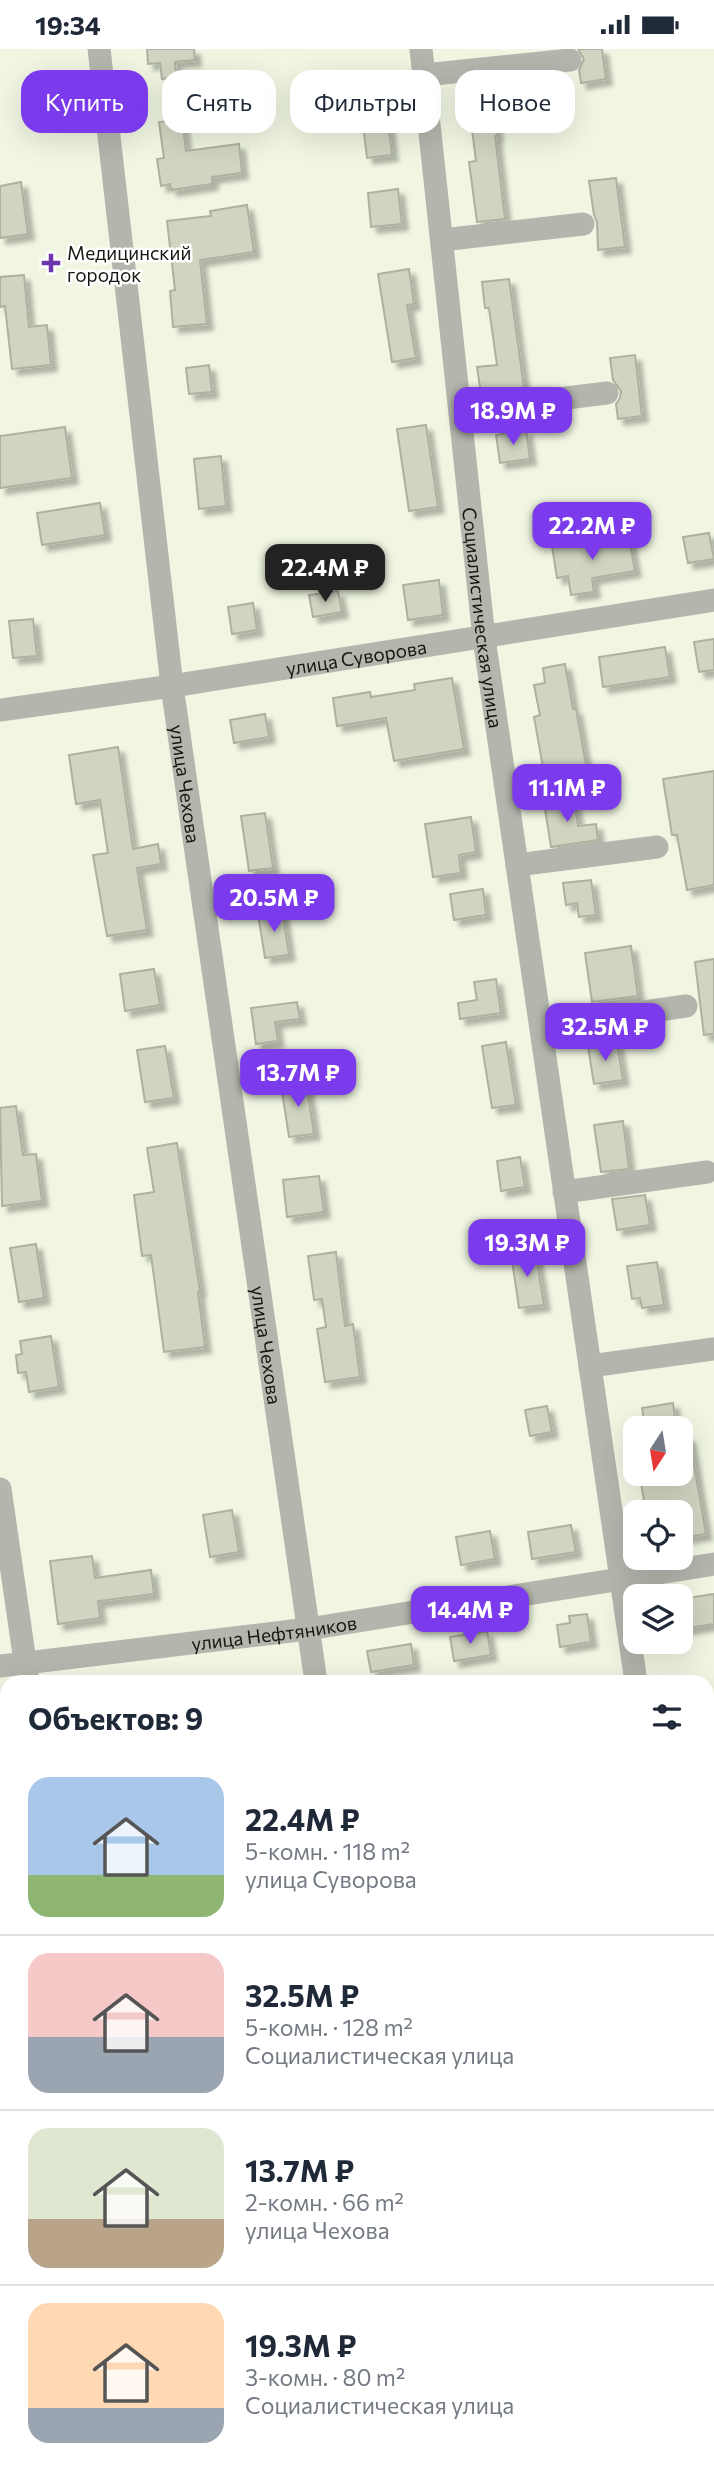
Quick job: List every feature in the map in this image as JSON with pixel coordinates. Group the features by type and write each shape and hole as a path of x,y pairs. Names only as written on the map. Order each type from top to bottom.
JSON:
{"street":[{"name":"улица Чехова","path":"99,49 172,686 315,1675"},
{"name":"Социалистическая улица","path":"421,49 423,70"},
{"path":"441,73 570,60"},
{"name":"Социалистическая улица","path":"430,133 484,638 635,1675"},
{"path":"442,240 583,224"},
{"path":"460,411 607,393"},
{"name":"улица Суворова","path":"0,710 484,638 714,600"},
{"path":"517,865 657,847"},
{"path":"541,1027 687,1006"},
{"path":"564,1192 707,1172"},
{"path":"590,1366 714,1349"},
{"path":"0,1489 27,1672"},
{"name":"улица Нефтяников","path":"0,1666 27,1672 714,1564"}],"building":[{"path":"147,49 194,49 195,60 175,62 176,70 162,70 162,79 160,63 148,64"},
{"path":"578,49 602,49 606,79 581,83 579,70 584,59"},
{"path":"159,122 162,122 162,133 184,133 186,151 239,144 242,173 212,177 212,184 171,190 170,184 161,186 157,159 164,158"},
{"path":"364,133 389,133 392,155 367,158"},
{"path":"472,133 497,133 505,219 477,222 469,162 476,161"},
{"path":"616,178 625,247 598,250 597,222 589,181"},
{"path":"21,182 28,234 0,238 0,186"},
{"path":"398,189 402,224 371,227 368,193"},
{"path":"247,205 254,252 200,260 207,324 173,327 170,291 175,290 167,221 211,216 210,211"},
{"path":"409,269 414,304 407,305 416,358 392,362 378,274"},
{"path":"24,275 29,327 47,325 51,365 12,369 5,306 0,307 0,277"},
{"path":"509,279 524,388 481,394 477,367 497,365 489,308 485,308 482,282"},
{"path":"635,355 642,416 618,419 616,404 621,391 613,380 610,358"},
{"path":"209,365 212,392 189,394 186,368"},
{"path":"426,425 438,507 409,511 397,429"},
{"path":"65,427 72,478 0,488 0,436"},
{"path":"526,430 530,459 500,463 496,435"},
{"path":"221,456 226,506 199,509 194,459"},
{"path":"100,503 105,535 42,545 37,513"},
{"path":"709,533 714,559 688,563 683,537"},
{"path":"629,538 635,571 592,578 594,592 571,595 568,576 557,578 552,546 586,541 587,545"},
{"path":"439,580 443,615 408,620 403,585"},
{"path":"338,591 342,612 313,617 309,595"},
{"path":"253,603 257,630 232,634 228,607"},
{"path":"33,619 37,656 13,658 9,621"},
{"path":"714,639 714,670 699,672 694,642"},
{"path":"665,647 670,677 603,687 599,657"},
{"path":"565,664 586,765 544,773 534,717 540,715 534,685 545,683 543,668"},
{"path":"452,678 464,749 394,761 386,718 337,726 333,698 370,692 371,697 415,690 414,684"},
{"path":"265,714 269,737 234,743 230,720"},
{"path":"118,747 133,849 158,844 161,864 137,868 147,930 107,936 93,855 108,853 100,800 76,804 69,755"},
{"path":"714,771 714,885 687,890 677,835 672,835 663,779"},
{"path":"574,798 578,826 596,824 598,840 551,847 544,803"},
{"path":"265,813 273,868 249,871 241,816"},
{"path":"471,817 476,852 459,855 461,873 433,877 425,824"},
{"path":"591,880 596,915 579,917 577,903 566,905 563,883"},
{"path":"483,889 486,915 454,920 450,894"},
{"path":"282,910 289,955 265,958 258,914"},
{"path":"631,946 638,996 592,1002 585,953"},
{"path":"714,959 714,1034 704,1035 695,962"},
{"path":"154,969 160,1005 125,1011 120,974"},
{"path":"496,979 501,1013 460,1019 458,1003 477,1000 474,982"},
{"path":"297,1002 300,1019 275,1022 278,1041 256,1044 251,1008"},
{"path":"506,1042 516,1105 492,1108 482,1046"},
{"path":"617,1043 623,1080 594,1084 588,1047"},
{"path":"165,1046 174,1098 145,1102 137,1050"},
{"path":"306,1081 314,1134 289,1137 281,1085"},
{"path":"16,1106 23,1155 36,1154 42,1201 2,1206 0,1108"},
{"path":"623,1121 629,1169 601,1172 594,1125"},
{"path":"177,1143 200,1291 205,1347 164,1352 151,1255 142,1256 134,1195 154,1192 147,1148"},
{"path":"520,1157 525,1187 501,1191 497,1161"},
{"path":"319,1176 324,1212 287,1217 283,1180"},
{"path":"645,1195 650,1225 617,1230 612,1199"},
{"path":"36,1244 44,1298 19,1302 10,1248"},
{"path":"535,1250 544,1305 519,1308 511,1254"},
{"path":"336,1252 345,1326 353,1324 360,1377 325,1382 317,1329 326,1327 322,1299 314,1300 308,1256"},
{"path":"657,1262 664,1305 642,1308 640,1298 632,1299 627,1266"},
{"path":"51,1336 59,1387 29,1392 26,1372 18,1373 16,1355 22,1354 20,1341"},
{"path":"673,1403 675,1416 643,1416 642,1408"},
{"path":"547,1406 552,1432 530,1436 525,1410"},
{"path":"693,1459 706,1534 693,1536 693,1500 644,1500 641,1486 693,1486"},
{"path":"232,1510 239,1552 210,1557 203,1515"},
{"path":"571,1525 576,1552 532,1559 528,1532"},
{"path":"490,1531 495,1559 461,1565 456,1537"},
{"path":"92,1556 95,1578 151,1570 154,1594 98,1601 100,1618 58,1624 50,1561"},
{"path":"714,1594 714,1624 693,1627 693,1597"},
{"path":"587,1614 591,1642 560,1647 557,1625 570,1623 569,1616"},
{"path":"487,1631 491,1655 454,1661 450,1637"},
{"path":"411,1644 414,1665 371,1672 367,1651"}],"place":[{"name":"Медицинский городок","path":"51,263"}]}
